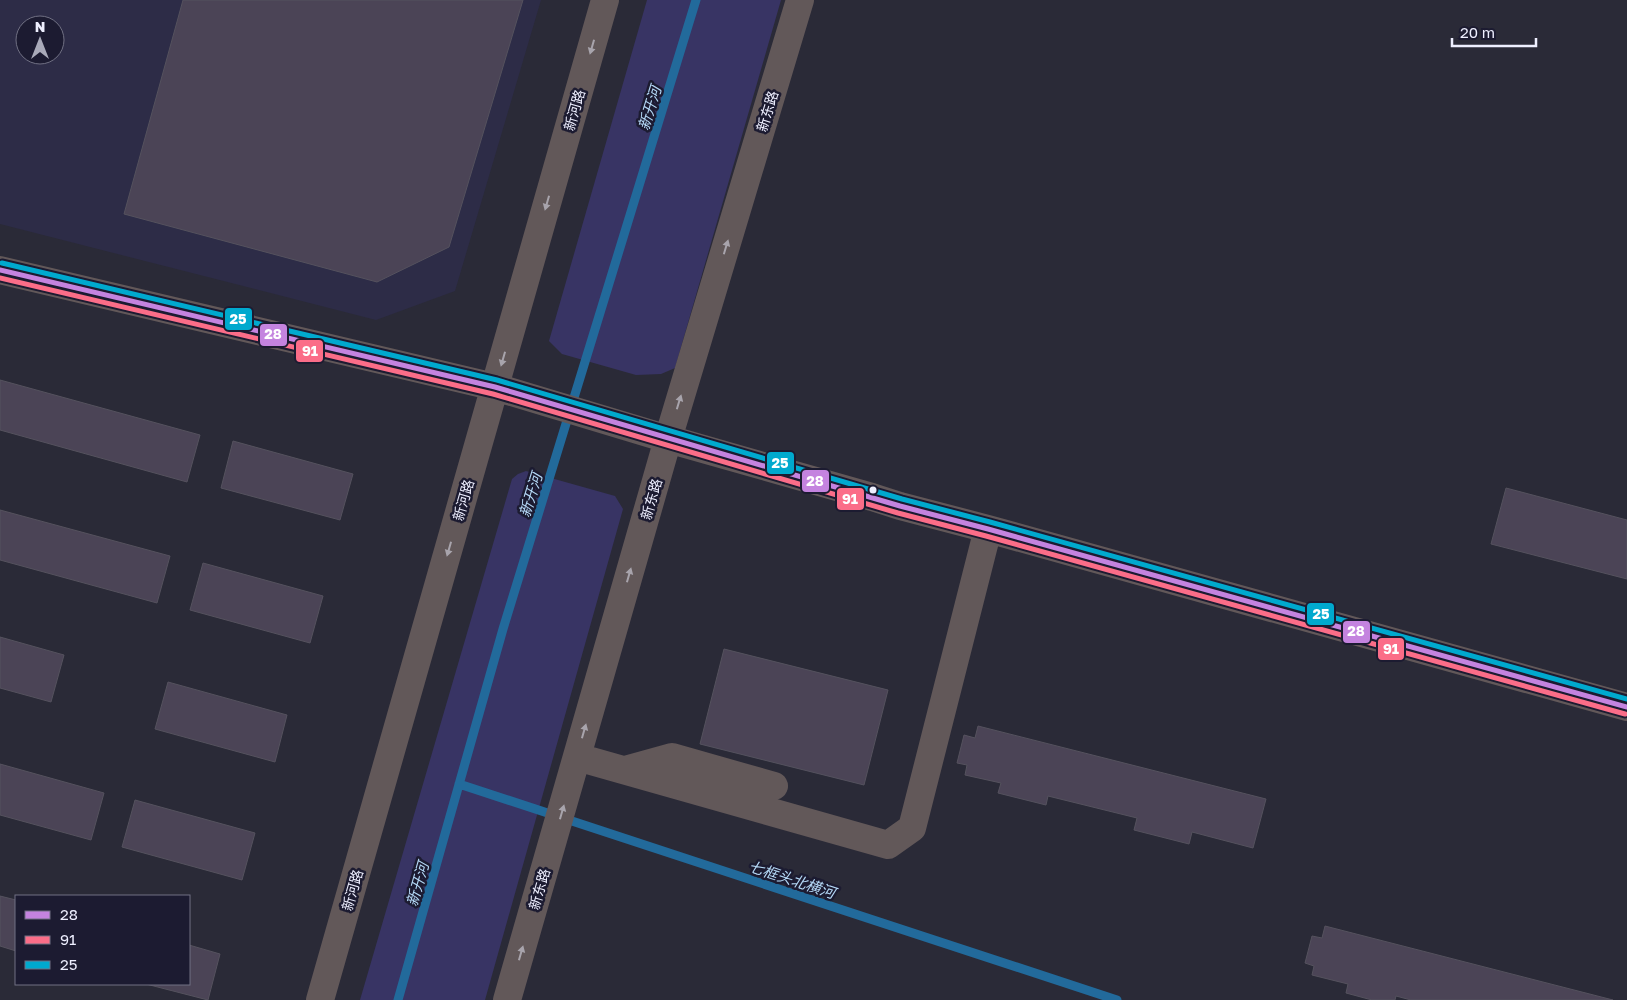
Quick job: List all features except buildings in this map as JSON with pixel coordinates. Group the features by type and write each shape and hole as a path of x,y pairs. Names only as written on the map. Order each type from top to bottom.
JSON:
{"street":[{"name":"新河路","path":"320,1000 605,0"},
{"name":"新东路","path":"507,1000 668,439 800,0"},
{"path":"0,270 495,387 900,506 1627,707"},
{"path":"574,768 625,770 888,845 912,828 988,529"},
{"path":"625,770 672,757 774,786"}],"shaded area":[{"path":"0,0 541,0 455,291 376,320 0,224"},
{"path":"647,0 781,0 675,368 661,374 636,375 562,354 549,341"},
{"path":"526,471 615,496 623,509 485,1000 360,1000 512,479"}],"waterway":[{"name":"新开河","path":"398,1000 503,629 696,0"},
{"name":"七框头北横河","path":"459,784 1117,1000"}],"transit line":[{"name":"25","path":"2,263 497,380 902,499 1627,699"},
{"name":"28","path":"0,270 495,387 900,506 1627,707"},
{"name":"91","path":"0,278 493,394 898,513 1625,714"}]}
